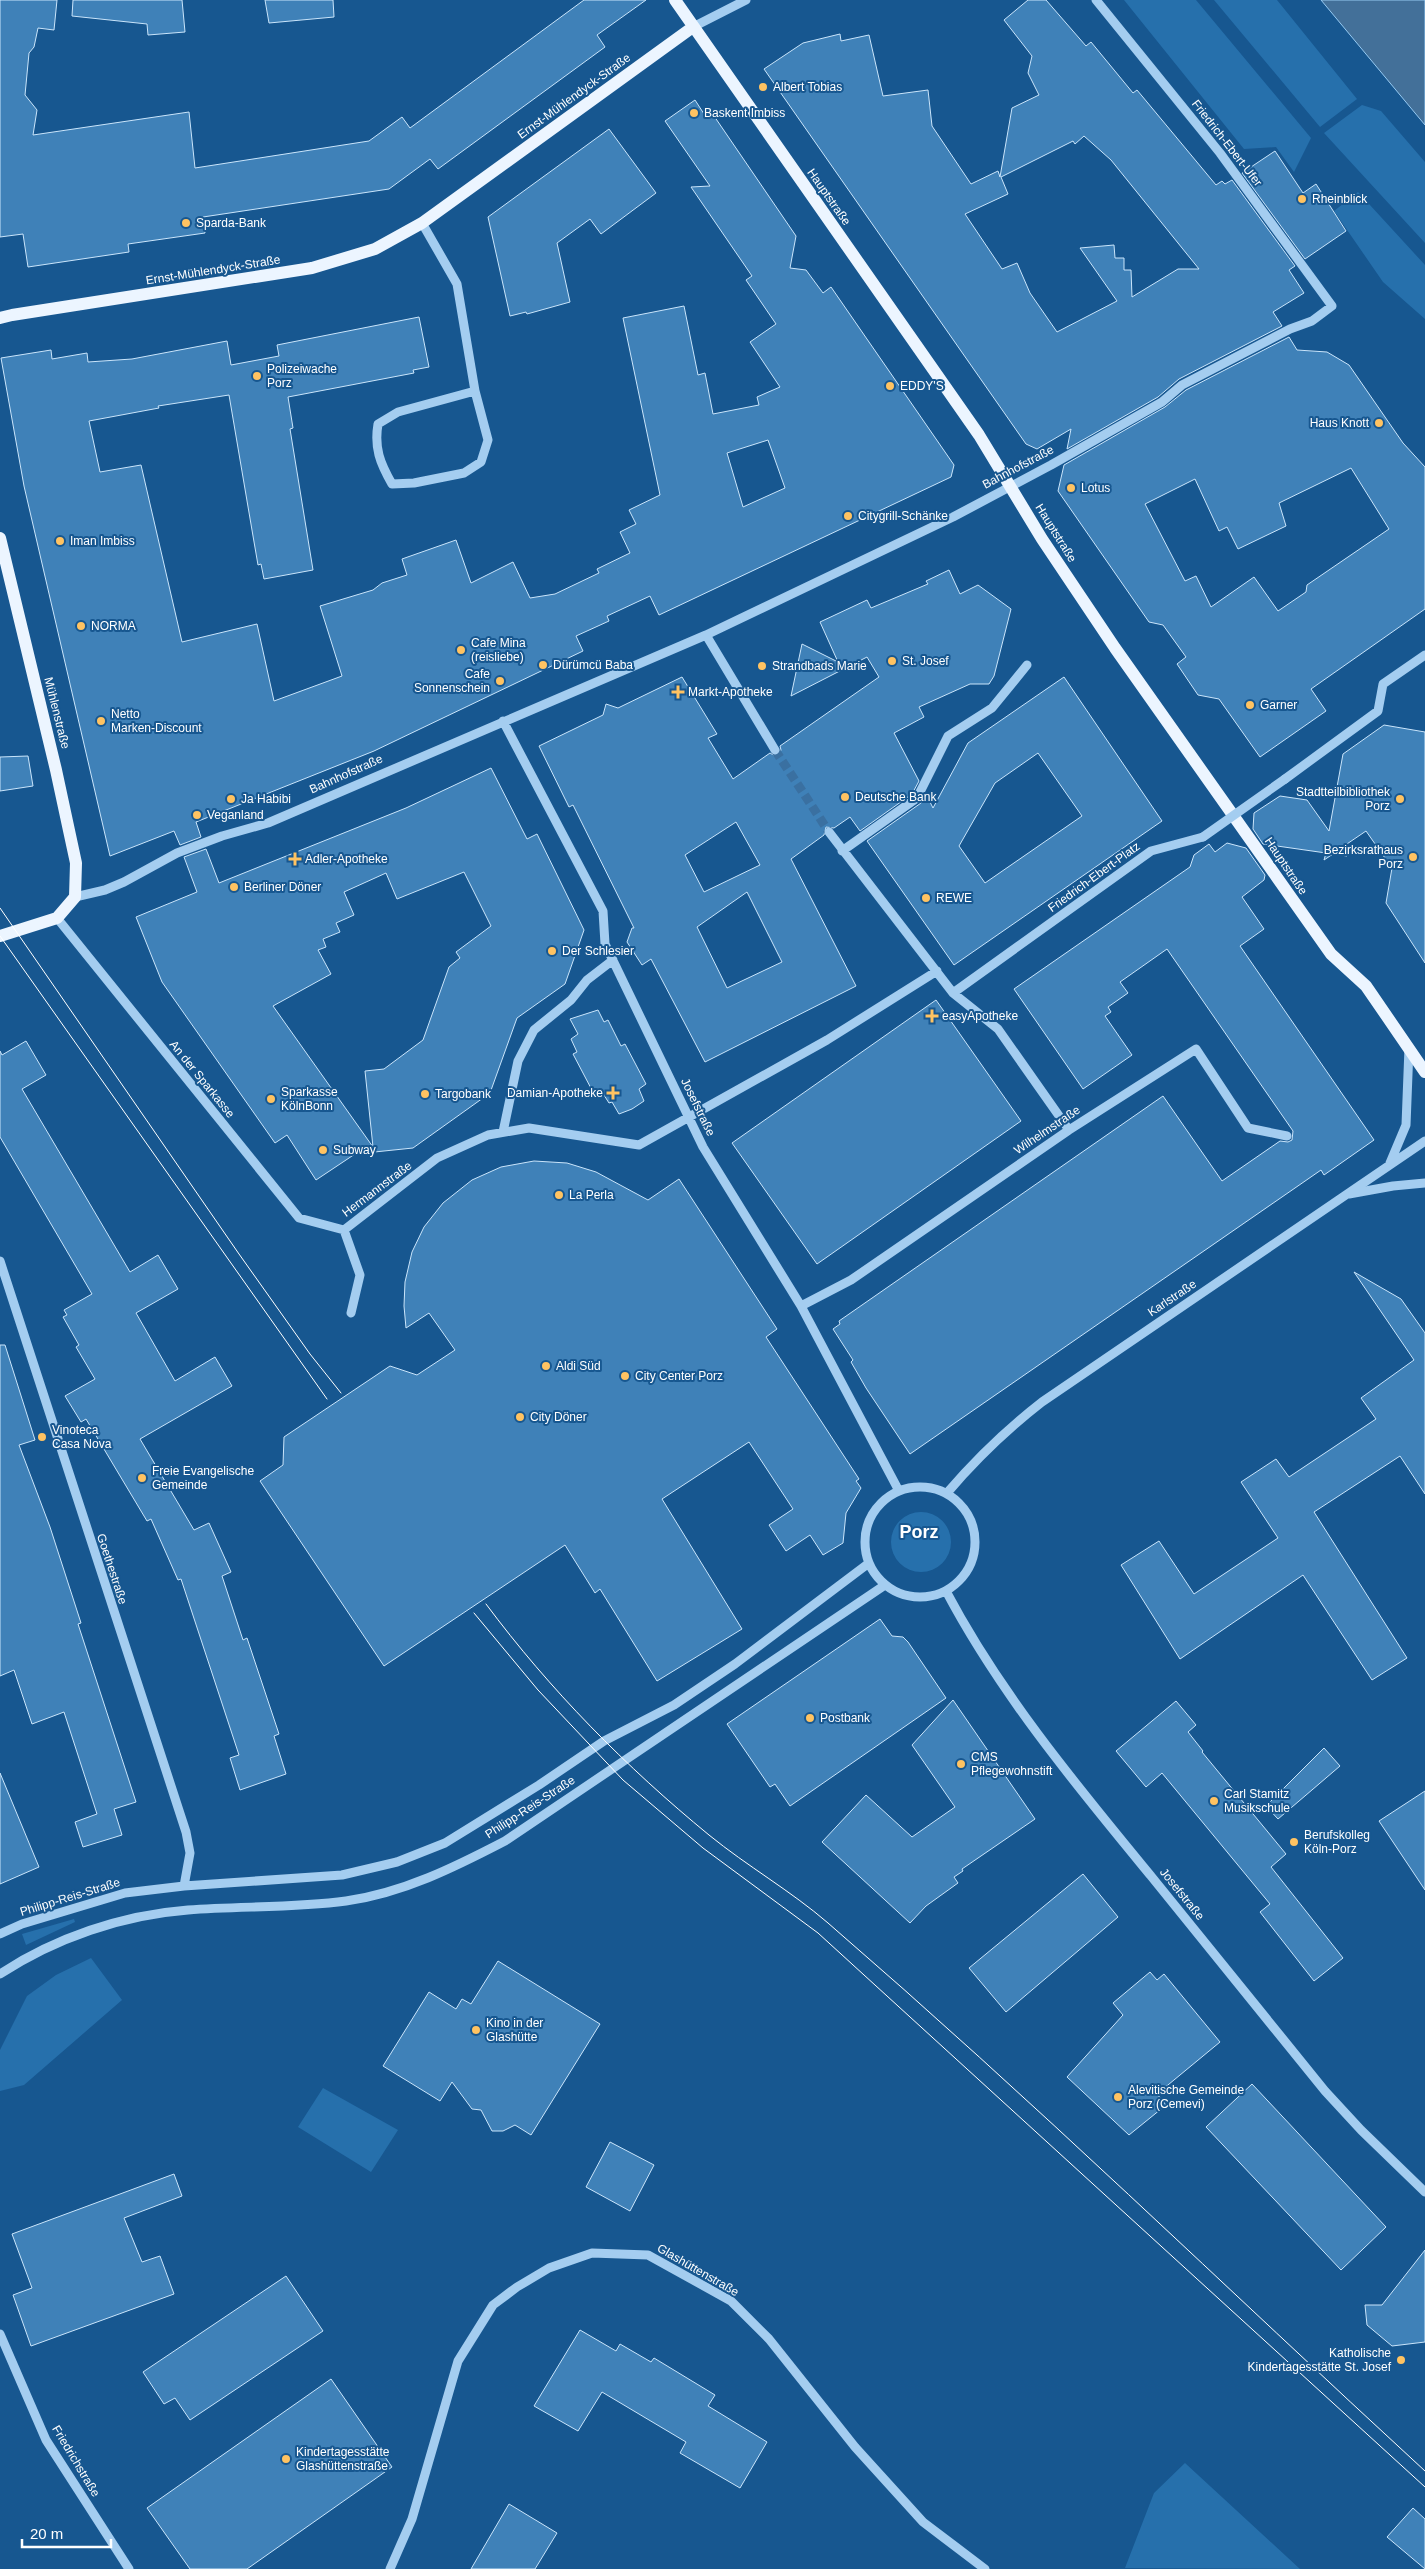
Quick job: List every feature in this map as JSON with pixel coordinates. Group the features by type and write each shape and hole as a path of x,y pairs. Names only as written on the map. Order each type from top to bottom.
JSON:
{"main road":[{"name":"Hauptstraße","path":"674,0 1012,486 1042,539 1110,640 1294,903 1331,954 1366,986 1425,1072"},
{"name":"Ernst-Mühlendyck-Straße","path":"0,318 12,314 312,268 375,249 422,224 693,27"},
{"name":"Mühlenstraße","path":"0,538 74,853 75,897"},
{"path":"0,936 58,918 75,897"}],"street":[{"path":"693,27 746,0"},
{"name":"Friedrich-Ebert-Ufer","path":"1096,0 1220,153 1332,306"},
{"path":"422,224 457,284 475,391 488,440 481,462 464,473 414,484 392,484 381,466 375,443 378,424 398,412 475,391"},
{"name":"Bahnhofstraße","path":"75,897 105,890 177,853 222,836 268,823 706,635 1012,486 1162,402 1182,385 1290,329 1312,322 1332,306"},
{"path":"706,635 775,750"},
{"name":"Friedrich-Ebert-Platz","path":"954,993 1151,852 1203,837 1307,764 1378,711 1383,684 1425,655"},
{"path":"842,851 917,798 948,736 992,708 1027,665"},
{"name":"Josefstraße","path":"503,721 603,911 605,944 703,1147 801,1306 899,1491"},
{"path":"829,832 954,993 998,1029 1069,1130"},
{"name":"An der Sparkasse","path":"58,918 299,1218 344,1230"},
{"path":"503,1132 518,1061 534,1030 571,1000 587,980 613,960"},
{"path":"690,1118 827,1040 937,971"},
{"path":"1390,1163 1406,1125 1410,1048"},
{"name":"Wilhelmstraße","path":"801,1306 851,1280 1069,1130 1196,1049 1248,1128 1287,1136"},
{"name":"Hermannstraße","path":"351,1313 360,1275 344,1230 437,1158 488,1135 529,1128 639,1145 690,1118"},
{"name":"Karlstraße","path":"947,1493 975,1460 1006,1430 1042,1402 1390,1163 1425,1141"},
{"path":"1346,1195 1393,1186 1425,1183"},
{"name":"Goethestraße","path":"0,1261 186,1832 190,1853 184,1886"},
{"path":"923,1487 947,1493 963,1505 973,1522 976,1542 973,1562 962,1579 946,1591 926,1598 904,1595 885,1585 875,1575 866,1551 867,1527 879,1505 899,1491 923,1487"},
{"name":"Philipp-Reis-Straße","path":"0,1934 22,1924 125,1893 184,1886 342,1875 397,1862 445,1842 539,1785 604,1740 636,1722 674,1705 735,1664 869,1563"},
{"name":"Philipp-Reis-Straße","path":"0,1974 37,1951 84,1932 132,1919 187,1910 346,1901 405,1887 456,1866 505,1841 885,1585"},
{"name":"Josefstraße","path":"946,1591 964,1625 1030,1726 1325,2090 1361,2130 1425,2192"},
{"name":"Glashüttenstraße","path":"390,2569 412,2519 458,2361 493,2305 517,2287 549,2268 592,2253 648,2255 731,2301 769,2338 855,2447 923,2522 985,2569"},
{"name":"Friedrichstraße","path":"0,2334 46,2440 129,2569"}],"shaded area":[{"path":"1124,0 1196,0 1311,138 1294,172 1276,147 1244,149"},
{"path":"1214,0 1277,0 1357,99 1320,127"},
{"path":"1321,0 1425,0 1425,125"},
{"path":"1362,105 1381,111 1425,162 1425,243 1324,133"},
{"path":"1358,192 1425,265 1425,319 1383,282 1334,211"},
{"path":"921,1512 938,1517 946,1525 951,1542 946,1559 938,1567 921,1572 904,1567 896,1559 891,1542 896,1525 904,1517"},
{"path":"74,1919 75,1922 26,1945 22,1934"},
{"path":"91,1958 122,2000 24,2085 0,2091 0,2050 27,1996 56,1975"},
{"path":"323,2088 398,2130 371,2172 298,2127"},
{"path":"1185,2463 1300,2569 1125,2568 1154,2493"}],"building":[{"path":"0,0 57,0 54,30 38,28 34,47 29,53 25,95 37,110 33,135 189,112 195,168 369,141 402,117 410,128 584,0 646,0 597,35 605,47 438,169 430,159 389,189 203,217 205,233 128,244 129,252 28,267 23,234 0,237"},
{"path":"73,0 182,0 185,32 148,35 147,24 72,16"},
{"path":"265,0 333,0 334,17 269,23"},
{"path":"1028,0 1046,0 1086,46 1091,42 1133,93 1137,90 1216,185 1222,181 1225,184 1232,180 1295,266 1289,270 1304,293 1273,312 1282,326 1179,379 1158,397 1067,449 1071,429 1037,449 1026,444 764,69 803,43 840,34 841,41 869,35 883,96 928,90 932,126 971,184 998,171 1000,177 1012,108 1039,95 1028,73 1032,56 1004,20","holes":["1084,136 1111,160 1199,269 1178,269 1132,297 1131,270 1124,270 1124,258 1115,258 1114,245 1080,248 1117,301 1057,332 1030,293 1017,263 1002,269 965,214 1008,194 1001,177 1073,141 1075,144"]},
{"path":"695,100 706,117 712,113 796,236 790,268 806,270 823,293 831,287 954,465 951,477 659,615 650,596 607,616 609,621 576,636 583,651 374,751 196,822 201,837 180,845 174,831 110,856 24,486 1,358 51,350 52,359 87,353 88,362 132,359 227,341 231,365 279,356 277,345 419,317 429,367 413,370 414,373 288,397 293,428 290,429 313,570 264,579 261,564 258,565 229,395 158,406 159,408 89,421 100,472 141,465 182,642 257,624 274,701 342,676 320,606 373,590 382,583 407,575 402,559 456,540 471,583 513,562 530,598 555,594 599,573 597,569 630,553 620,532 636,524 629,510 660,495 623,318 684,306 698,375 705,373 713,414 759,405 757,397 780,387 750,342 776,324 746,280 752,276 691,187 710,186 665,121","holes":["768,440 785,488 743,507 727,453"]},
{"path":"609,129 656,193 601,234 590,219 557,243 570,302 527,314 526,312 510,316 488,217"},
{"name":"Rheinblick","path":"1275,151 1303,193 1316,184 1346,231 1305,259 1242,173"},
{"path":"1289,337 1297,350 1327,352 1349,365 1403,443 1425,467 1425,609 1311,689 1326,711 1260,757 1219,699 1198,695 1177,664 1186,657 1163,625 1149,622 1058,491 1064,465 1165,407 1186,390","holes":["1351,468 1389,529 1307,585 1306,592 1278,611 1254,577 1211,607 1196,576 1185,581 1145,504 1195,479 1219,531 1227,527 1238,549 1286,526 1279,503"]},
{"path":"949,570 960,594 978,585 1011,609 994,676 989,684 970,684 919,707 924,717 894,733 919,781 912,794 860,831 850,817 834,828 826,827 824,835 791,859 856,986 705,1062 651,959 642,965 627,942 632,928 634,928 573,805 569,807 539,746 603,715 606,704 618,708 682,677 717,734 708,738 733,779 770,753 775,756 779,755 780,746 879,677 867,657 791,696 802,644 838,662 820,622 867,600 871,608 928,584 926,581","holes":["736,822 760,865 704,892 685,855","747,892 782,962 727,988 697,927"]},
{"path":"1064,677 1162,821 954,965 867,841 921,803 926,794 933,808 968,743","holes":["1038,753 1082,816 985,883 959,846 995,783"]},
{"path":"1384,725 1425,732 1425,963 1386,903 1392,868 1366,831 1341,848 1347,856 1333,854 1324,860 1326,853 1263,844 1253,829 1254,813 1280,796 1307,800 1329,831 1343,754"},
{"path":"28,756 33,786 0,791 0,757"},
{"path":"491,768 527,839 537,834 584,930 565,984 517,1018 490,1093 413,1148 355,1154 316,1180 287,1135 275,1143 162,982 136,917 197,892 184,857 206,849 219,883 406,808","holes":["464,872 491,926 456,952 460,958 449,967 423,1040 384,1069 365,1071 373,1147 273,1006 331,974 318,950 326,947 323,939 340,932 336,923 354,915 344,892 386,873 397,899"]},
{"path":"1227,843 1246,848 1265,875 1264,880 1242,897 1264,929 1240,946 1374,1140 1324,1175 1321,1170 910,1454 866,1388 851,1362 853,1360 833,1329 840,1324 839,1321 1163,1096 1222,1181 1280,1141 1288,1142 1292,1140 1293,1131 1167,949 1120,982 1128,993 1108,1007 1111,1012 1105,1016 1132,1055 1083,1089 1014,989 1190,867 1194,855 1209,844 1215,852"},
{"path":"936,1000 1021,1121 817,1264 732,1143"},
{"path":"598,1010 604,1022 608,1020 621,1046 625,1044 646,1084 639,1089 644,1101 632,1109 619,1114 612,1102 609,1103 602,1092 594,1094 573,1054 577,1052 571,1039 578,1034 570,1019"},
{"path":"26,1041 46,1075 22,1089 130,1272 158,1255 178,1289 136,1313 175,1381 215,1357 232,1386 140,1439 194,1530 209,1523 231,1572 222,1576 243,1640 247,1638 279,1734 274,1736 286,1774 240,1790 230,1758 239,1755 181,1579 178,1580 151,1519 147,1521 86,1419 81,1422 65,1396 95,1379 76,1347 79,1345 63,1317 67,1315 64,1310 92,1294 0,1137 0,1051 2,1055"},
{"name":"City Center Porz","path":"534,1161 567,1163 596,1172 648,1200 679,1179 777,1329 766,1337 859,1479 856,1481 861,1488 846,1513 843,1543 823,1555 810,1535 786,1551 769,1525 793,1509 749,1442 662,1499 742,1629 657,1681 600,1589 595,1593 565,1545 384,1666 260,1481 283,1465 284,1437 390,1366 417,1375 455,1350 429,1313 406,1328 404,1306 405,1282 412,1252 424,1227 443,1203 472,1180 501,1167"},
{"path":"1354,1272 1401,1299 1425,1333 1425,1494 1400,1456 1314,1512 1407,1658 1372,1680 1303,1575 1180,1659 1121,1565 1159,1541 1194,1594 1278,1538 1241,1482 1276,1459 1289,1477 1376,1419 1361,1398 1414,1360"},
{"path":"0,1345 5,1345 35,1440 19,1445 50,1527 81,1623 78,1624 136,1802 114,1809 122,1835 83,1847 75,1822 97,1814 64,1712 32,1724 14,1670 0,1676"},
{"path":"880,1619 892,1636 903,1637 908,1642 946,1698 790,1806 775,1784 770,1787 727,1724"},
{"name":"CMS Pflegewohnstift","path":"953,1700 1035,1819 962,1869 963,1871 954,1877 958,1883 926,1906 910,1923 822,1842 866,1795 912,1837 955,1807 912,1745"},
{"name":"Carl Stamitz Musikschule","path":"1176,1701 1196,1725 1188,1732 1202,1752 1286,1854 1271,1867 1343,1958 1314,1981 1260,1912 1270,1904 1162,1773 1146,1787 1116,1751"},
{"path":"1324,1748 1340,1766 1278,1819 1266,1806"},
{"path":"0,1773 39,1867 0,1884"},
{"path":"1425,1791 1425,1890 1379,1821"},
{"path":"1083,1874 1118,1917 1006,2012 969,1968"},
{"path":"498,1961 600,2024 531,2135 515,2125 503,2131 492,2131 481,2110 472,2109 452,2082 440,2101 383,2066 429,1992 456,2009 462,1999 471,2004"},
{"path":"1150,1972 1157,1980 1164,1974 1220,2042 1157,2094 1166,2105 1129,2135 1067,2077 1123,2015 1113,2003"},
{"path":"1252,2084 1386,2227 1341,2270 1206,2127"},
{"path":"610,2142 654,2165 630,2211 586,2187"},
{"path":"174,2174 182,2196 124,2218 142,2262 160,2256 174,2294 31,2346 13,2295 32,2288 12,2234"},
{"path":"1425,2250 1425,2342 1392,2346 1367,2325 1365,2305 1382,2305"},
{"path":"286,2276 323,2331 190,2420 175,2398 164,2404 143,2372"},
{"path":"580,2330 616,2351 620,2344 651,2362 654,2358 715,2395 708,2406 767,2442 740,2488 680,2453 686,2442 602,2392 578,2431 534,2406"},
{"path":"331,2379 392,2467 247,2569 190,2569 147,2508"},
{"path":"509,2504 557,2533 535,2569 471,2569"},
{"path":"1413,2508 1425,2519 1425,2569 1387,2537"}],"tunnel":[{"path":"775,750 829,832"}],"tram line":[{"path":"0,908 239,1254 310,1354 341,1393"},
{"path":"0,936 327,1399"},
{"path":"486,1604 536,1667 563,1697 648,1782 709,1835 814,1911 904,1990 1054,2125 1425,2471"},
{"path":"474,1613 538,1690 623,1780 703,1848 818,1933 1425,2487"}],"place":[{"name":"Albert Tobias","path":"763,87"},
{"name":"Baskent Imbiss","path":"694,113"},
{"name":"Rheinblick","path":"1302,199"},
{"name":"Sparda-Bank","path":"186,223"},
{"name":"Polizeiwache Porz","path":"257,376"},
{"name":"EDDY'S","path":"890,386"},
{"name":"Haus Knott","path":"1379,423"},
{"name":"Lotus","path":"1071,488"},
{"name":"Citygrill-Schänke","path":"848,516"},
{"name":"Iman Imbiss","path":"60,541"},
{"name":"NORMA","path":"81,626"},
{"name":"Cafe Mina (reisliebe)","path":"461,650"},
{"name":"St. Josef","path":"892,661"},
{"name":"Dürümcü Baba","path":"543,665"},
{"name":"Strandbads Marie","path":"762,666"},
{"name":"Cafe Sonnenschein","path":"500,681"},
{"name":"Markt-Apotheke","path":"678,692"},
{"name":"Garner","path":"1250,705"},
{"name":"Netto Marken-Discount","path":"101,721"},
{"name":"Deutsche Bank","path":"845,797"},
{"name":"Ja Habibi","path":"231,799"},
{"name":"Stadtteilbibliothek Porz","path":"1400,799"},
{"name":"Veganland","path":"197,815"},
{"name":"Bezirksrathaus Porz","path":"1413,857"},
{"name":"Adler-Apotheke","path":"295,859"},
{"name":"Berliner Döner","path":"234,887"},
{"name":"REWE","path":"926,898"},
{"name":"Der Schlesier","path":"552,951"},
{"name":"easyApotheke","path":"932,1016"},
{"name":"Damian-Apotheke","path":"613,1093"},
{"name":"Targobank","path":"425,1094"},
{"name":"Sparkasse KölnBonn","path":"271,1099"},
{"name":"Subway","path":"323,1150"},
{"name":"La Perla","path":"559,1195"},
{"name":"Aldi Süd","path":"546,1366"},
{"name":"City Center Porz","path":"625,1376"},
{"name":"City Döner","path":"520,1417"},
{"name":"Vinoteca Casa Nova","path":"42,1437"},
{"name":"Freie Evangelische Gemeinde","path":"142,1478"},
{"name":"Postbank","path":"810,1718"},
{"name":"CMS Pflegewohnstift","path":"961,1764"},
{"name":"Carl Stamitz Musikschule","path":"1214,1801"},
{"name":"Berufskolleg Köln-Porz","path":"1294,1842"},
{"name":"Kino in der Glashütte","path":"476,2030"},
{"name":"Alevitische Gemeinde Porz (Cemevi)","path":"1118,2097"},
{"name":"Katholische Kindertagesstätte St. Josef","path":"1401,2360"},
{"name":"Kindertagesstätte Glashüttenstraße","path":"286,2459"}],"district":[{"name":"Porz","path":"919,1532"}]}
